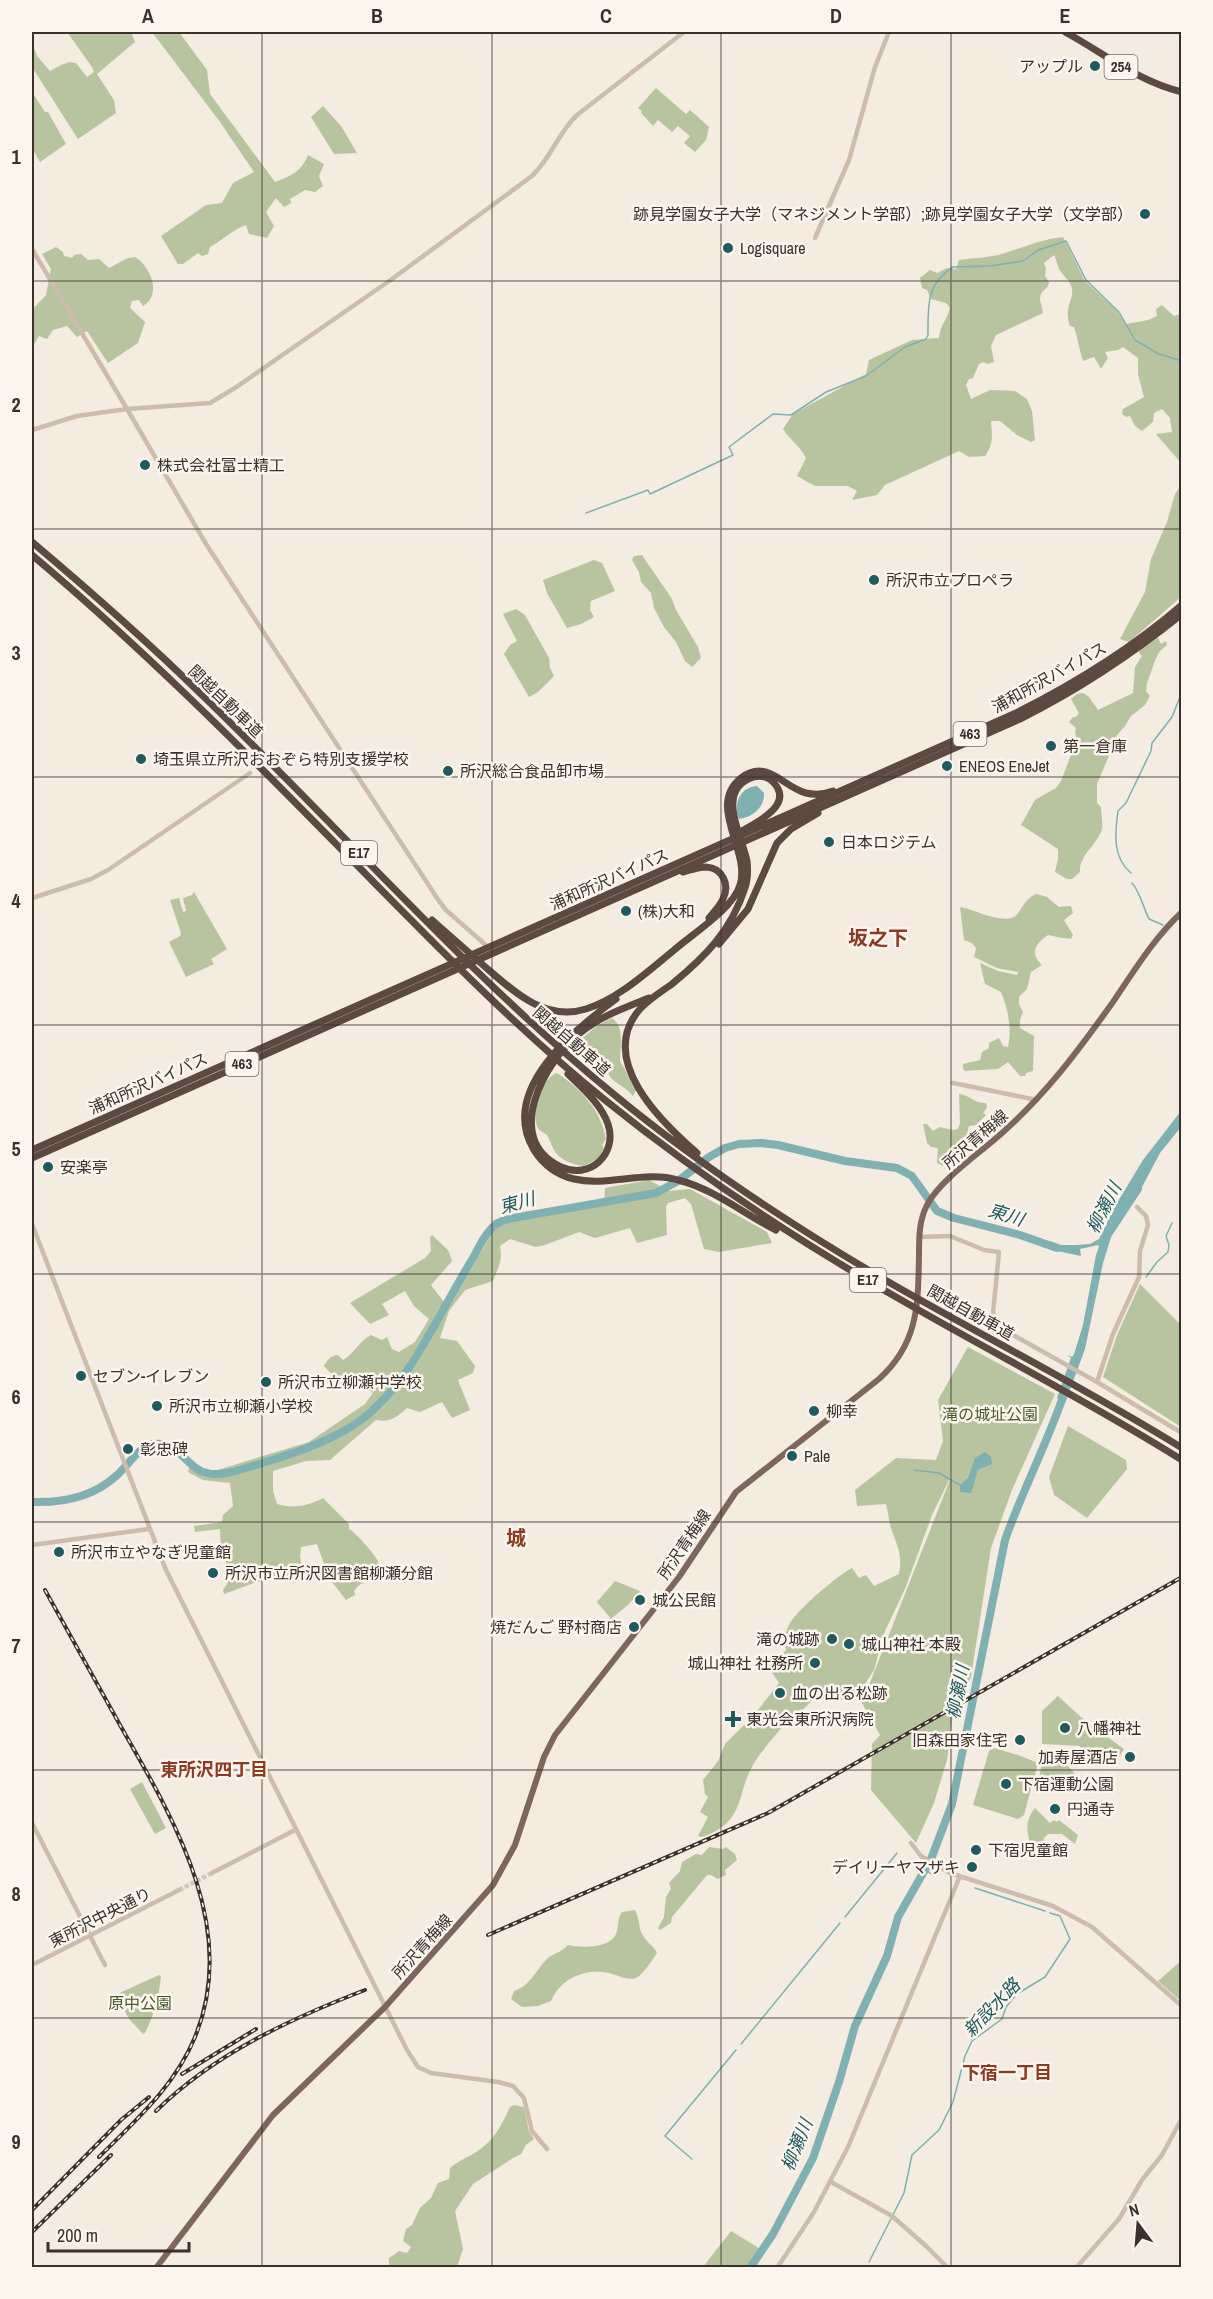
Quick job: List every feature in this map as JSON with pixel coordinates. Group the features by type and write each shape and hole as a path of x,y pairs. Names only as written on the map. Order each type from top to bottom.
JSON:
{"highway":[{"name":"254","path":"1065,32 1148,81 1182,92"},
{"name":"関越自動車道","path":"32,542 100,600 203,696 532,1024 610,1092 777,1214 894,1285 1182,1448"},
{"name":"関越自動車道","path":"32,555 124,635 182,690 500,1007 603,1099 704,1176 774,1224 1182,1460"},
{"name":"浦和所沢バイパス","path":"744,835 1016,714 1077,681 1127,648 1182,605"},
{"name":"浦和所沢バイパス","path":"744,835 870,785 1054,702 1111,668 1182,614"},
{"path":"819,1251 695,1185 666,1177 644,1176 584,1180 566,1176 545,1164 529,1140 525,1118 530,1095 547,1065 569,1040 645,973 729,904 737,893 741,882 742,864 727,807 730,792 739,779 753,772 763,771 772,773 801,791 823,794 902,765"},
{"path":"702,959 727,926 739,903 747,879 747,861 732,811 735,795 743,783 751,778 760,776 769,778 778,788 777,805 744,835 730,842"},
{"path":"696,1155 650,1106 637,1086 627,1060 627,1035 633,1019 644,1005 702,959 731,932 756,893 774,849 785,833 870,785"},
{"name":"浦和所沢バイパス","path":"32,1158 449,969 477,952 730,842"},
{"name":"浦和所沢バイパス","path":"32,1150 449,969 484,958 651,883 730,842"},
{"path":"651,883 704,867 714,868 721,873 726,885 725,895 702,927"},
{"path":"389,883 504,983 541,1008 564,1012 586,1009 608,999 645,973"},
{"path":"569,1040 606,1015 667,988"},
{"path":"500,1007 602,1112 609,1131 609,1147 602,1161 593,1167 577,1170 560,1166 547,1156 535,1138 532,1119 534,1101 547,1065"}],"main road":[{"name":"所沢青梅線","path":"156,2268 273,2115 385,2007 493,1885 515,1845 540,1766 555,1735 680,1577 729,1501 745,1484 886,1372 903,1351 916,1318 920,1222 935,1194 1037,1100 1073,1059 1162,931 1182,912"}],"street":[{"path":"32,430 77,416 210,403 235,388 391,279 532,176 550,156 564,130 577,115 684,32"},
{"path":"815,237 849,160 875,67 889,32"},
{"path":"32,249 206,544 407,848 439,901 494,953"},
{"path":"32,898 91,879 108,870 250,773"},
{"path":"953,1083 1037,1100"},
{"path":"1097,1382 1113,1334 1139,1277 1140,1251 1149,1225 1146,1216 1137,1208"},
{"path":"32,1224 122,1460 176,1593 409,2054 423,2070 452,2077 506,2083 518,2089 527,2103 532,2131 547,2149"},
{"path":"919,1237 950,1236 984,1250 999,1252 993,1313 995,1319 1006,1331 1182,1432"},
{"path":"32,1545 149,1529"},
{"path":"32,1823 105,1965"},
{"path":"212,1873 295,1830"},
{"path":"911,1843 921,1856 940,1867 960,1876 1053,1906 1092,1927 1182,2006"},
{"path":"777,2268 831,2182 869,2100 960,1876"},
{"name":"東所沢中央通り","path":"32,1965 179,1890"},
{"path":"1076,2268 1119,2219 1142,2180 1162,2155 1182,2118"},
{"path":"831,2182 892,2216 948,2268"}],"green space":[{"path":"67,32 131,32 135,42 97,74 114,100 116,113 78,139 32,67 32,43 37,56 50,71 69,62 76,63 87,77 94,72"},
{"path":"152,32 179,32 207,70 210,94 275,182 295,173 308,155 324,164 319,176 323,186 315,192 305,190 290,199 291,203 284,207 276,198 266,212 274,226 267,238 249,234 246,225 210,247 208,254 202,256 198,253 183,264 178,264 161,236 206,205 222,203 233,183 254,172 220,122"},
{"path":"656,88 686,114 690,110 709,127 706,140 695,152 684,143 690,136 678,126 672,132 658,120 653,126 641,113 642,111 638,108"},
{"path":"32,92 45,112 48,112 66,144 40,162 32,148"},
{"path":"323,106 341,126 357,153 334,154 311,117"},
{"path":"1063,237 1085,281 1117,311 1126,324 1157,316 1156,309 1162,305 1174,316 1180,314 1181,463 1156,434 1172,432 1170,418 1162,409 1154,413 1153,422 1142,431 1135,426 1130,416 1126,417 1122,414 1123,409 1144,397 1138,374 1138,358 1123,347 1105,352 1108,358 1101,369 1094,357 1083,361 1074,327 1070,326 1068,320 1071,286 1059,269 1054,255 1044,263 1045,276 1049,282 1040,297 1043,313 996,335 991,346 994,362 979,364 973,378 969,379 966,385 971,399 990,390 1015,391 1027,399 1032,411 1035,440 1031,442 1017,435 1000,421 991,421 991,443 985,456 969,457 959,451 885,485 877,495 852,500 857,491 848,486 815,486 797,476 806,458 783,429 793,414 866,374 869,360 912,340 939,338 950,308 946,303 931,299 927,290 922,288 920,278 930,270 937,273 947,268 956,269 959,260 998,255"},
{"path":"56,247 63,252 64,256 72,258 74,255 81,254 88,260 99,259 109,268 128,258 135,257 149,273 153,288 149,301 143,306 139,300 132,301 130,308 145,322 138,343 108,363 87,331 77,337 67,326 53,330 47,339 39,336 32,348 34,330 32,310 46,295 51,269 42,254"},
{"path":"1181,485 1181,597 1129,642 1120,639 1145,592 1151,559 1167,522 1175,494"},
{"path":"642,555 672,599 698,647 701,658 692,667 685,661 676,642 664,627 654,608 651,593 641,582 639,572 632,560 634,556"},
{"path":"594,560 602,563 615,591 591,601 590,610 594,617 567,628 547,593 543,580"},
{"path":"516,609 525,615 549,658 554,676 538,692 529,697 504,654 510,645 517,641 503,614"},
{"path":"1157,636 1161,644 1166,641 1167,645 1156,658 1147,683 1146,691 1150,696 1145,705 1131,716 1112,741 1111,751 1097,784 1097,803 1101,807 1101,832 1082,861 1080,872 1072,879 1067,879 1055,872 1058,849 1021,825 1035,800 1056,788 1061,781 1077,739 1076,728 1069,722 1079,713 1071,699 1083,693 1089,697 1098,710 1133,693 1135,667 1142,656 1139,649"},
{"path":"194,892 227,949 211,959 214,964 186,977 169,942 181,933 170,900 179,898 183,912 186,911 183,898"},
{"path":"1037,894 1047,897 1059,907 1071,906 1073,913 1064,920 1073,935 1071,939 1048,935 1040,941 1035,952 1042,965 1031,972 1027,989 1019,997 1019,1004 1023,1012 1020,1028 1034,1036 1033,1071 1020,1076 1008,1062 998,1069 965,1071 963,1064 980,1060 982,1052 989,1048 989,1043 999,1038 1003,1046 1008,1047 1010,1033 1009,1019 1001,992 985,984 980,963 998,971 1017,975 1018,972 997,968 974,957 976,948 972,943 964,940 960,907 1007,919 1018,913 1028,899"},
{"path":"612,1018 619,1026 620,1062 636,1090 633,1096 612,1079 604,1061 599,1062 599,1068 596,1068 576,1044 595,1027"},
{"path":"557,1073 589,1101 603,1128 606,1139 599,1158 584,1166 568,1162 558,1155 547,1135 537,1126 536,1104 542,1088 551,1076"},
{"path":"959,1094 986,1103 987,1108 983,1113 986,1115 976,1125 969,1126 966,1138 955,1157 951,1154 947,1157 943,1166 937,1163 938,1148 931,1147 927,1143 923,1124 927,1124 933,1131 940,1127 958,1129 960,1123"},
{"path":"649,1180 669,1191 690,1189 767,1232 772,1243 719,1252 704,1249 691,1204 685,1198 668,1203 666,1207 667,1235 637,1243 630,1228 595,1238 579,1232 536,1247 510,1239 500,1246 500,1260 493,1281 465,1290 449,1311 440,1338 457,1341 475,1366 473,1373 458,1380 470,1410 452,1418 442,1402 420,1412 407,1408 393,1418 385,1421 376,1420 330,1460 306,1461 273,1471 273,1491 277,1504 300,1506 323,1498 349,1524 349,1529 375,1556 379,1564 374,1578 359,1585 354,1591 355,1595 346,1600 329,1578 317,1544 301,1547 300,1557 304,1579 295,1583 290,1578 257,1582 224,1594 223,1590 227,1584 226,1562 221,1557 220,1529 195,1532 194,1526 222,1522 223,1515 233,1506 230,1483 203,1480 188,1472 189,1468 193,1466 211,1472 309,1442 365,1404 373,1393 348,1376 341,1384 324,1366 326,1362 336,1355 343,1360 371,1335 382,1340 387,1337 392,1349 399,1352 415,1342 429,1319 414,1306 405,1291 382,1304 389,1315 370,1324 350,1303 425,1258 431,1251 430,1238 432,1235 448,1250 452,1261 431,1285 444,1302 461,1286 497,1225 511,1220 604,1205 605,1188"},
{"path":"1140,1284 1181,1325 1181,1427 1103,1377 1117,1335"},
{"name":"滝の城址公園","path":"968,1347 1055,1394 1012,1490 991,1548 971,1677 953,1715 947,1760 934,1803 916,1843 871,1790 872,1744 880,1735 862,1703 953,1472 932,1515 905,1589 885,1631 874,1670 855,1700 813,1699 785,1724 758,1757 745,1782 739,1804 727,1822 717,1830 702,1837 698,1836 708,1817 700,1812 708,1797 705,1794 703,1780 718,1761 725,1744 754,1715 779,1683 769,1668 786,1650 786,1633 794,1617 818,1593 852,1568 859,1578 866,1575 874,1586 899,1574 900,1555 886,1504 857,1506 855,1490 896,1458 936,1460 943,1441 938,1400"},
{"path":"1068,1426 1126,1460 1127,1469 1087,1518 1054,1495 1049,1477"},
{"path":"615,1581 640,1591 611,1619 597,1602"},
{"path":"1058,1696 1082,1718 1124,1749 1113,1767 1098,1757 1095,1761 1081,1754 1080,1746 1042,1744 1042,1711"},
{"name":"下宿運動公園","path":"994,1748 1038,1763 1024,1815 1018,1819 973,1805 989,1751"},
{"path":"1046,1755 1053,1758 1053,1761 1066,1764 1080,1779 1068,1787 1059,1782 1041,1793 1036,1790"},
{"path":"142,1782 166,1828 155,1834 130,1789"},
{"path":"1035,1808 1050,1823 1059,1820 1078,1835 1075,1844 1062,1834 1048,1834 1043,1839 1051,1845 1054,1854 1050,1858 1030,1843 1028,1824"},
{"path":"709,1847 723,1849 726,1847 735,1854 737,1860 725,1870 726,1875 718,1879 707,1875 672,1917 671,1923 660,1930 658,1928 664,1917 666,1897 671,1889 669,1883 680,1871 682,1862 696,1854 702,1855"},
{"path":"635,1910 641,1933 657,1953 639,1976 630,1979 609,1973 591,1972 575,1976 567,1981 555,1993 551,2001 538,2006 522,2007 511,1999 514,1991 525,1985 548,1958 568,1945 589,1947 610,1941 617,1931 622,1912"},
{"path":"1181,1961 1181,2001 1158,1981"},
{"name":"原中公園","path":"161,1976 156,2006 143,2034 130,2020 115,1995"},
{"path":"514,2105 524,2107 529,2131 534,2139 526,2145 521,2154 473,2184 455,2211 463,2249 457,2267 389,2268 389,2258 399,2251 407,2253 411,2247 403,2241 406,2229 412,2225 420,2208 431,2198 438,2183 449,2179 450,2168 492,2139 510,2107"},
{"path":"731,2231 762,2250 748,2267 703,2267"}],"water":[{"path":"757,786 764,793 760,807 753,814 739,819 737,808 739,797 746,789"},
{"path":"1181,1111 1181,1127 1160,1153 1142,1190 1111,1237 1103,1263 1085,1349 1065,1403 1057,1398 1071,1358 1067,1355 1072,1357 1074,1354 1083,1325 1099,1247 1098,1245 1080,1249 1081,1256 1048,1249 1050,1241 1061,1245 1076,1245 1090,1244 1099,1239 1114,1208 1143,1160"},
{"path":"985,1452 991,1457 992,1464 978,1470 971,1493 960,1492 960,1485 968,1478 975,1458"}],"waterway":[{"path":"586,513 648,490 650,494 733,455 729,447 773,414 791,415 826,392 866,376 905,347 926,339 930,296 938,281 953,267 990,266 1023,261 1038,250 1066,241 1086,280 1119,312 1135,340 1159,354 1182,361"},
{"path":"1131,873 1121,860 1116,844 1118,811 1126,803 1151,751 1152,743 1172,717 1182,692"},
{"path":"1132,883 1149,919 1163,925"},
{"name":"東川","path":"32,1502 66,1500 87,1494 107,1483 142,1449 153,1444 169,1446 200,1470 219,1474 286,1456 334,1436 362,1419 380,1404 410,1367 483,1240 496,1224 511,1218 656,1193 678,1181 709,1157 725,1148 739,1144 778,1145 845,1161 897,1168 912,1176 937,1211 1057,1248"},
{"path":"1146,1277 1168,1252 1169,1245 1166,1236 1172,1223"},
{"name":"柳瀬川","path":"750,2268 773,2234 813,2158 855,2026 887,1956 898,1917 931,1859 952,1804 1005,1540 1065,1391"},
{"path":"914,1470 939,1473 960,1485"},
{"path":"845,1917 897,1853"},
{"path":"924,1869 933,1875"},
{"name":"新設水路","path":"975,1888 1045,1911"},
{"name":"新設水路","path":"869,2262 904,2193 912,2155 939,2130 953,2102 965,2056 972,2041 1002,2019 1006,2007 1017,1994 1045,1977 1070,1939 1060,1916 1050,1913"},
{"path":"741,2044 840,1923"},
{"path":"692,2159 665,2136 736,2050"}],"tunnel":[{"path":"179,1890 212,1873"}],"railway":[{"path":"488,1935 768,1813 1182,1577"},
{"path":"45,1590 179,1836 194,1875 205,1915 210,1955 207,1996 187,2055 166,2087 99,2157"},
{"path":"156,2111 203,2072 228,2055 281,2026 365,1990"},
{"path":"182,2074 256,2029"},
{"path":"32,2210 121,2120 149,2097"},
{"path":"32,2232 111,2155"}],"place":[{"name":"アップル","path":"1095,66"},
{"name":"跡見学園女子大学（マネジメント学部）;跡見学園女子大学（文学部）","path":"1145,214"},
{"name":"Logisquare","path":"728,248"},
{"name":"株式会社富士精工","path":"145,465"},
{"name":"所沢市立プロペラ","path":"874,580"},
{"name":"第一倉庫","path":"1051,746"},
{"name":"埼玉県立所沢おおぞら特別支援学校","path":"141,759"},
{"name":"ENEOS EneJet","path":"947,766"},
{"name":"所沢総合食品卸市場","path":"448,771"},
{"name":"日本ロジテム","path":"829,842"},
{"name":"(株)大和","path":"626,911"},
{"name":"安楽亭","path":"48,1167"},
{"name":"セブン-イレブン","path":"81,1376"},
{"name":"所沢市立柳瀬中学校","path":"266,1382"},
{"name":"所沢市立柳瀬小学校","path":"157,1406"},
{"name":"柳幸","path":"814,1411"},
{"name":"彰忠碑","path":"128,1449"},
{"name":"Pale","path":"792,1456"},
{"name":"所沢市立やなぎ児童館","path":"59,1552"},
{"name":"所沢市立所沢図書館柳瀬分館","path":"213,1573"},
{"name":"城公民館","path":"640,1600"},
{"name":"焼だんご 野村商店","path":"634,1627"},
{"name":"滝の城跡","path":"832,1639"},
{"name":"城山神社 本殿","path":"849,1644"},
{"name":"城山神社 社務所","path":"815,1663"},
{"name":"血の出る松跡","path":"780,1693"},
{"name":"東光会東所沢病院","path":"733,1719"},
{"name":"八幡神社","path":"1065,1728"},
{"name":"旧森田家住宅","path":"1020,1740"},
{"name":"加寿屋酒店","path":"1130,1757"},
{"name":"下宿運動公園","path":"1006,1784"},
{"name":"円通寺","path":"1055,1809"},
{"name":"下宿児童館","path":"976,1850"},
{"name":"デイリーヤマザキ","path":"972,1867"}],"district":[{"name":"坂之下","path":"878,938"},
{"name":"城","path":"516,1538"},
{"name":"東所沢四丁目","path":"214,1770"},
{"name":"下宿一丁目","path":"1007,2073"}]}
